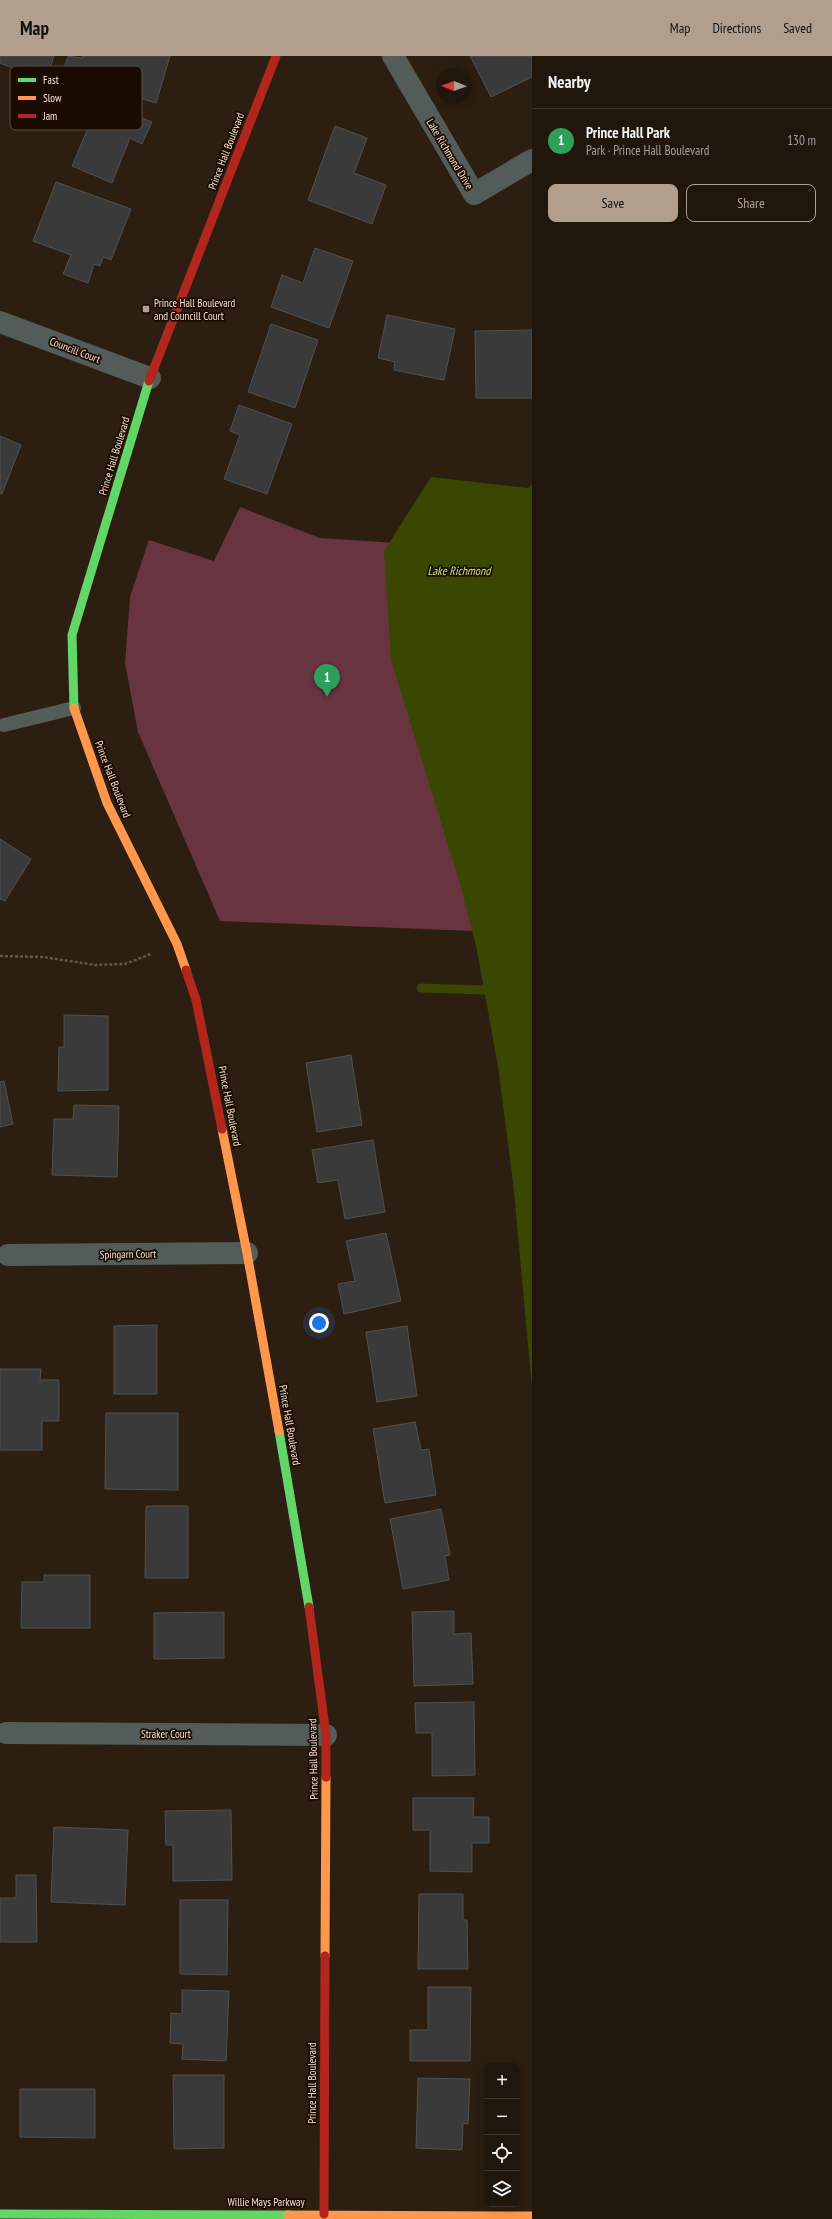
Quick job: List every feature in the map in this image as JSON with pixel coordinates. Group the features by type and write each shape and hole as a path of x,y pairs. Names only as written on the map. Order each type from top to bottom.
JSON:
{"street":[{"name":"Prince Hall Boulevard","path":"276,56 150,378 72,635 74,708 107,803 177,944 196,1000 247,1253 307,1589 326,1735 324,2214"},
{"name":"Lake Richmond Drive","path":"393,56 474,194 532,160"},
{"name":"Councill Court","path":"0,322 150,378"},
{"name":"Spingarn Court","path":"8,1255 247,1253"},
{"name":"Straker Court","path":"6,1733 326,1735"},
{"name":"Willie Mays Parkway","path":"0,2214 324,2214 532,2216"}],"lane":[{"path":"4,725 74,708"}],"path":[{"path":"0,956 44,957 95,965 124,964 177,944"}],"shaded area":[{"path":"240,507 320,538 523,551 524,933 220,921 138,732 125,663 130,597 149,540 214,561"}],"water":[{"name":"Lake Richmond","path":"431,477 528,488 532,484 532,1388 513,1182 498,1067 477,950 461,887 391,660 384,551"}],"building":[{"path":"0,56 54,56 51,66 10,67 0,63"},
{"path":"68,56 82,58 82,56 170,56 156,103 142,99 142,66 65,66"},
{"path":"470,56 532,56 532,77 491,97"},
{"path":"142,118 152,122 142,144 130,138 112,183 72,166 87,130 142,130"},
{"path":"335,126 367,138 354,173 386,185 372,224 308,200"},
{"path":"56,182 131,209 111,260 103,257 100,266 94,264 88,283 63,274 71,255 33,241"},
{"path":"315,248 353,261 329,328 271,307 282,275 303,283"},
{"path":"387,315 455,329 444,380 394,370 395,362 378,358"},
{"path":"271,324 318,340 295,408 248,392"},
{"path":"532,330 532,398 476,398 475,331"},
{"path":"239,405 292,424 267,494 224,479 240,435 230,431"},
{"path":"0,436 21,445 2,494 0,493"},
{"path":"0,839 31,859 5,901 0,899"},
{"path":"64,1015 108,1016 108,1090 58,1091 59,1047 64,1047"},
{"path":"351,1055 362,1125 317,1132 306,1063"},
{"path":"4,1081 13,1124 0,1127 0,1082"},
{"path":"74,1105 119,1106 117,1177 52,1175 54,1119 73,1119"},
{"path":"373,1140 385,1212 345,1219 338,1180 318,1183 312,1150"},
{"path":"386,1233 401,1301 344,1314 338,1284 355,1281 346,1241"},
{"path":"157,1325 157,1394 114,1394 114,1326"},
{"path":"407,1326 417,1396 377,1402 366,1332"},
{"path":"0,1369 41,1369 40,1380 59,1380 59,1421 42,1421 42,1450 0,1450"},
{"path":"106,1413 178,1413 178,1490 105,1489"},
{"path":"415,1422 421,1450 429,1449 436,1495 385,1503 373,1429"},
{"path":"146,1506 188,1506 188,1578 145,1578"},
{"path":"441,1509 450,1555 445,1556 449,1580 403,1589 390,1519"},
{"path":"44,1575 90,1575 90,1628 21,1628 22,1582 44,1582"},
{"path":"454,1611 454,1634 471,1633 473,1684 414,1686 412,1612"},
{"path":"224,1612 224,1658 154,1659 154,1613"},
{"path":"474,1702 475,1775 432,1776 432,1733 416,1733 415,1703"},
{"path":"413,1798 474,1798 473,1817 489,1817 489,1843 472,1843 472,1872 430,1871 430,1830 413,1830"},
{"path":"231,1810 232,1880 173,1881 173,1845 166,1845 165,1811"},
{"path":"54,1827 128,1830 125,1905 51,1902"},
{"path":"16,1875 36,1875 37,1942 0,1942 0,1898 16,1898"},
{"path":"419,1894 463,1894 463,1920 467,1920 468,1969 418,1969"},
{"path":"180,1900 228,1900 227,1975 180,1974"},
{"path":"428,1987 471,1987 470,2061 410,2061 410,2030 428,2030"},
{"path":"182,1990 229,1991 226,2061 182,2059 183,2044 170,2043 171,2013 182,2014"},
{"path":"173,2075 224,2075 224,2148 174,2149"},
{"path":"418,2078 470,2079 468,2124 463,2123 462,2150 416,2148"},
{"path":"20,2089 95,2089 95,2138 20,2137"}],"waterway":[{"path":"421,988 484,990"}],"traffic: fast":[{"path":"74,708 72,635 149,381"},
{"path":"279,1431 309,1607"},
{"path":"0,2214 288,2215"}],"traffic: slow":[{"path":"74,708 107,803 177,944 186,970"},
{"path":"222,1129 247,1253 279,1431"},
{"path":"325,1956 326,1777"},
{"path":"288,2215 532,2216"}],"traffic: jam":[{"path":"149,381 276,56"},
{"path":"186,970 196,1000 222,1129"},
{"path":"309,1607 326,1735 326,1777"},
{"path":"324,2214 325,1956"}],"place":[{"name":"Prince Hall Boulevard and Councill Court","path":"146,309"},
{"name":"Prince Hall Park","path":"327,697"}]}
